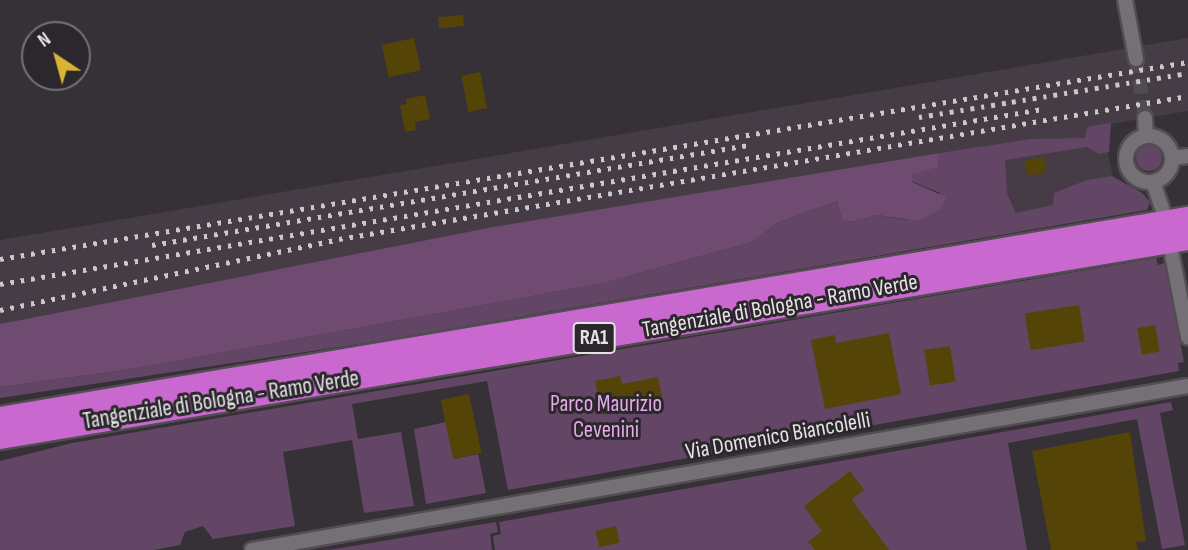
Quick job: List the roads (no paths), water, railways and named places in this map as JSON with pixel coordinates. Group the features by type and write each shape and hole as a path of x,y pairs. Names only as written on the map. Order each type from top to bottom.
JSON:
{"highway":[{"name":"Tangenziale di Bologna - Ramo Verde","path":"0,419 1188,219"},
{"name":"Tangenziale di Bologna - Ramo Verde","path":"0,437 1180,246"},
{"path":"0,405 198,385"},
{"path":"0,451 175,408"}],"street":[{"path":"1125,0 1136,60"},
{"path":"1145,118 1146,135"},
{"path":"1146,135 1167,143 1172,158 1165,176 1153,182 1138,180 1126,162 1128,148 1146,135"},
{"path":"1172,158 1188,156"},
{"path":"1153,182 1162,208"},
{"path":"1180,246 1188,337"},
{"name":"Via Domenico Biancolelli","path":"253,550 1188,386"}],"tunnel":[{"path":"1136,59 1145,118"}],"railway":[{"path":"0,259 1188,62"},
{"path":"919,117 1188,73"},
{"path":"0,310 339,239 1188,96"},
{"path":"0,284 1042,109"},
{"path":"152,245 749,145"}],"park label":[{"name":"Parco Maurizio Cevenini","path":"606,417"}]}
